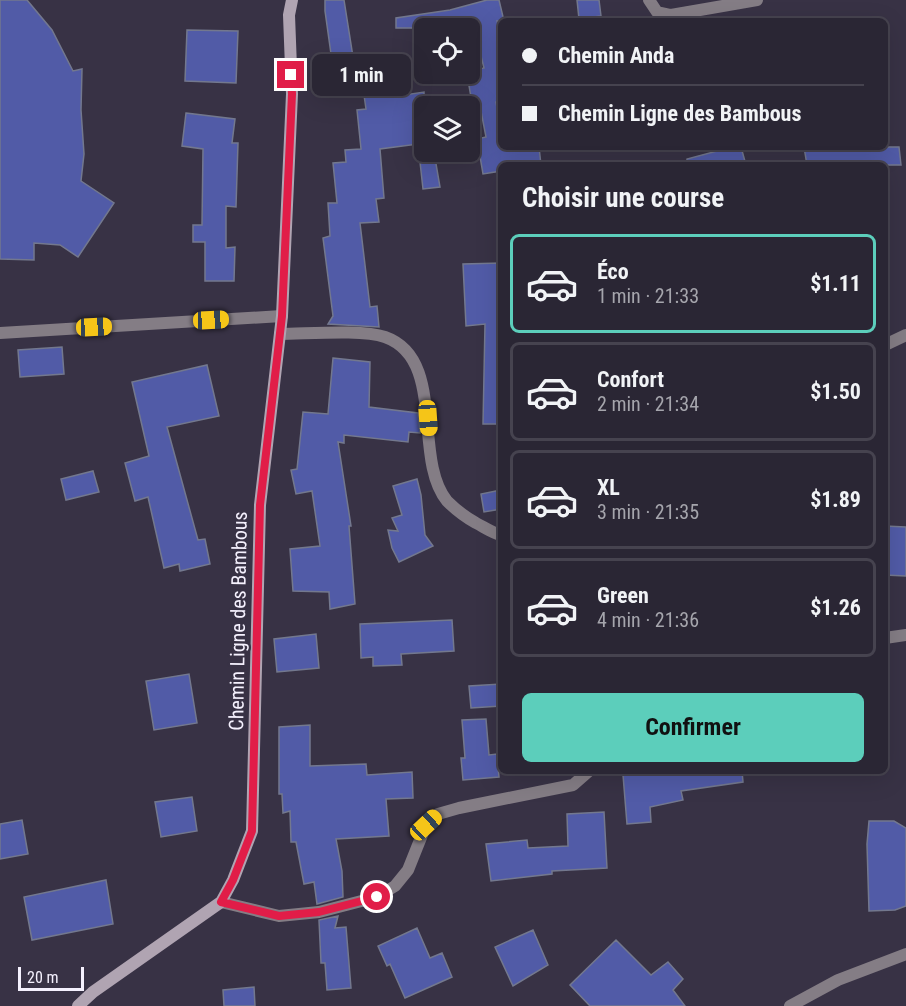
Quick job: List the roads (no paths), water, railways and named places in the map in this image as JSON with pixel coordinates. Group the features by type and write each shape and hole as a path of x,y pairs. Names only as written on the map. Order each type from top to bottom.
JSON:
{"main road":[{"name":"Chemin Ligne des Bambous","path":"283,0 289,15"},
{"name":"Chemin Ligne des Bambous","path":"78,1006 93,992 221,902 233,880 252,831 260,505 282,316 292,94 289,15 292,0"}],"street":[{"path":"649,0 657,12 671,15 757,0"},
{"path":"0,333 282,316"},
{"path":"279,334 368,334 384,337 399,344 407,352 420,380 426,400 430,453 436,477 447,500 470,519 498,533"},
{"path":"888,344 906,335"},
{"path":"888,638 906,635"},
{"path":"221,902 279,916 319,912 377,897 395,886 408,870 426,825 438,814 573,784 585,774"},
{"path":"790,1006 838,980 906,954"}]}
